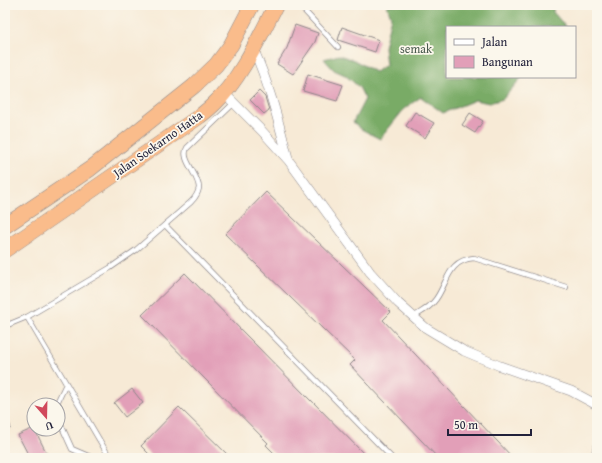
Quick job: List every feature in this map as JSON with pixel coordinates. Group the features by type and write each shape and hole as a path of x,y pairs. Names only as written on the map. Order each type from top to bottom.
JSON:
{"highway":[{"name":"Jalan Soekarno Hatta","path":"5,226 90,169 194,86 216,65 231,45 252,5"},
{"name":"Jalan Soekarno Hatta","path":"5,250 200,116 214,104 229,98 240,72 276,5"}],"street":[{"path":"253,48 265,75 273,99 289,161"},
{"path":"229,98 289,161 370,272 398,303 426,328 464,351 571,391 597,405"},
{"path":"596,458 597,449"}],"lane":[{"path":"299,5 338,47"},
{"path":"5,326 27,317 110,268 136,250 191,202 197,195 199,188 186,158 185,151 229,98"},
{"path":"165,225 392,458"},
{"path":"413,317 431,305 436,299 448,274 455,265 467,258 474,258 566,287"},
{"path":"27,317 110,458"},
{"path":"60,397 66,384"},
{"path":"5,420 8,427"},
{"path":"66,436 72,449 93,458"}],"green space":[{"name":"semak","path":"387,5 554,5 553,12 565,26 446,26 446,78 521,78 503,99 489,103 475,100 443,113 421,97 405,108 380,139 361,129 353,122 365,99 359,87 345,75 334,70 324,59 339,55 354,60 375,72 386,65 384,47 391,17"}],"building":[{"path":"295,25 318,33 315,42 293,74 277,64 287,48"},
{"path":"342,27 379,40 375,52 338,40"},
{"path":"308,74 343,85 337,101 303,91"},
{"path":"259,91 265,97 269,110 264,114 250,100"},
{"path":"415,112 434,123 425,138 406,126"},
{"path":"470,113 483,121 475,133 462,125"},
{"path":"266,192 391,312 383,320 513,458 438,458 350,365 355,360 225,234"},
{"path":"185,273 368,458 279,458 266,445 268,443 142,315"},
{"path":"132,389 143,403 125,417 114,403"},
{"path":"179,407 231,458 153,458 141,446"},
{"path":"26,432 26,437 38,437 47,454 39,458 30,458 18,435"}]}
